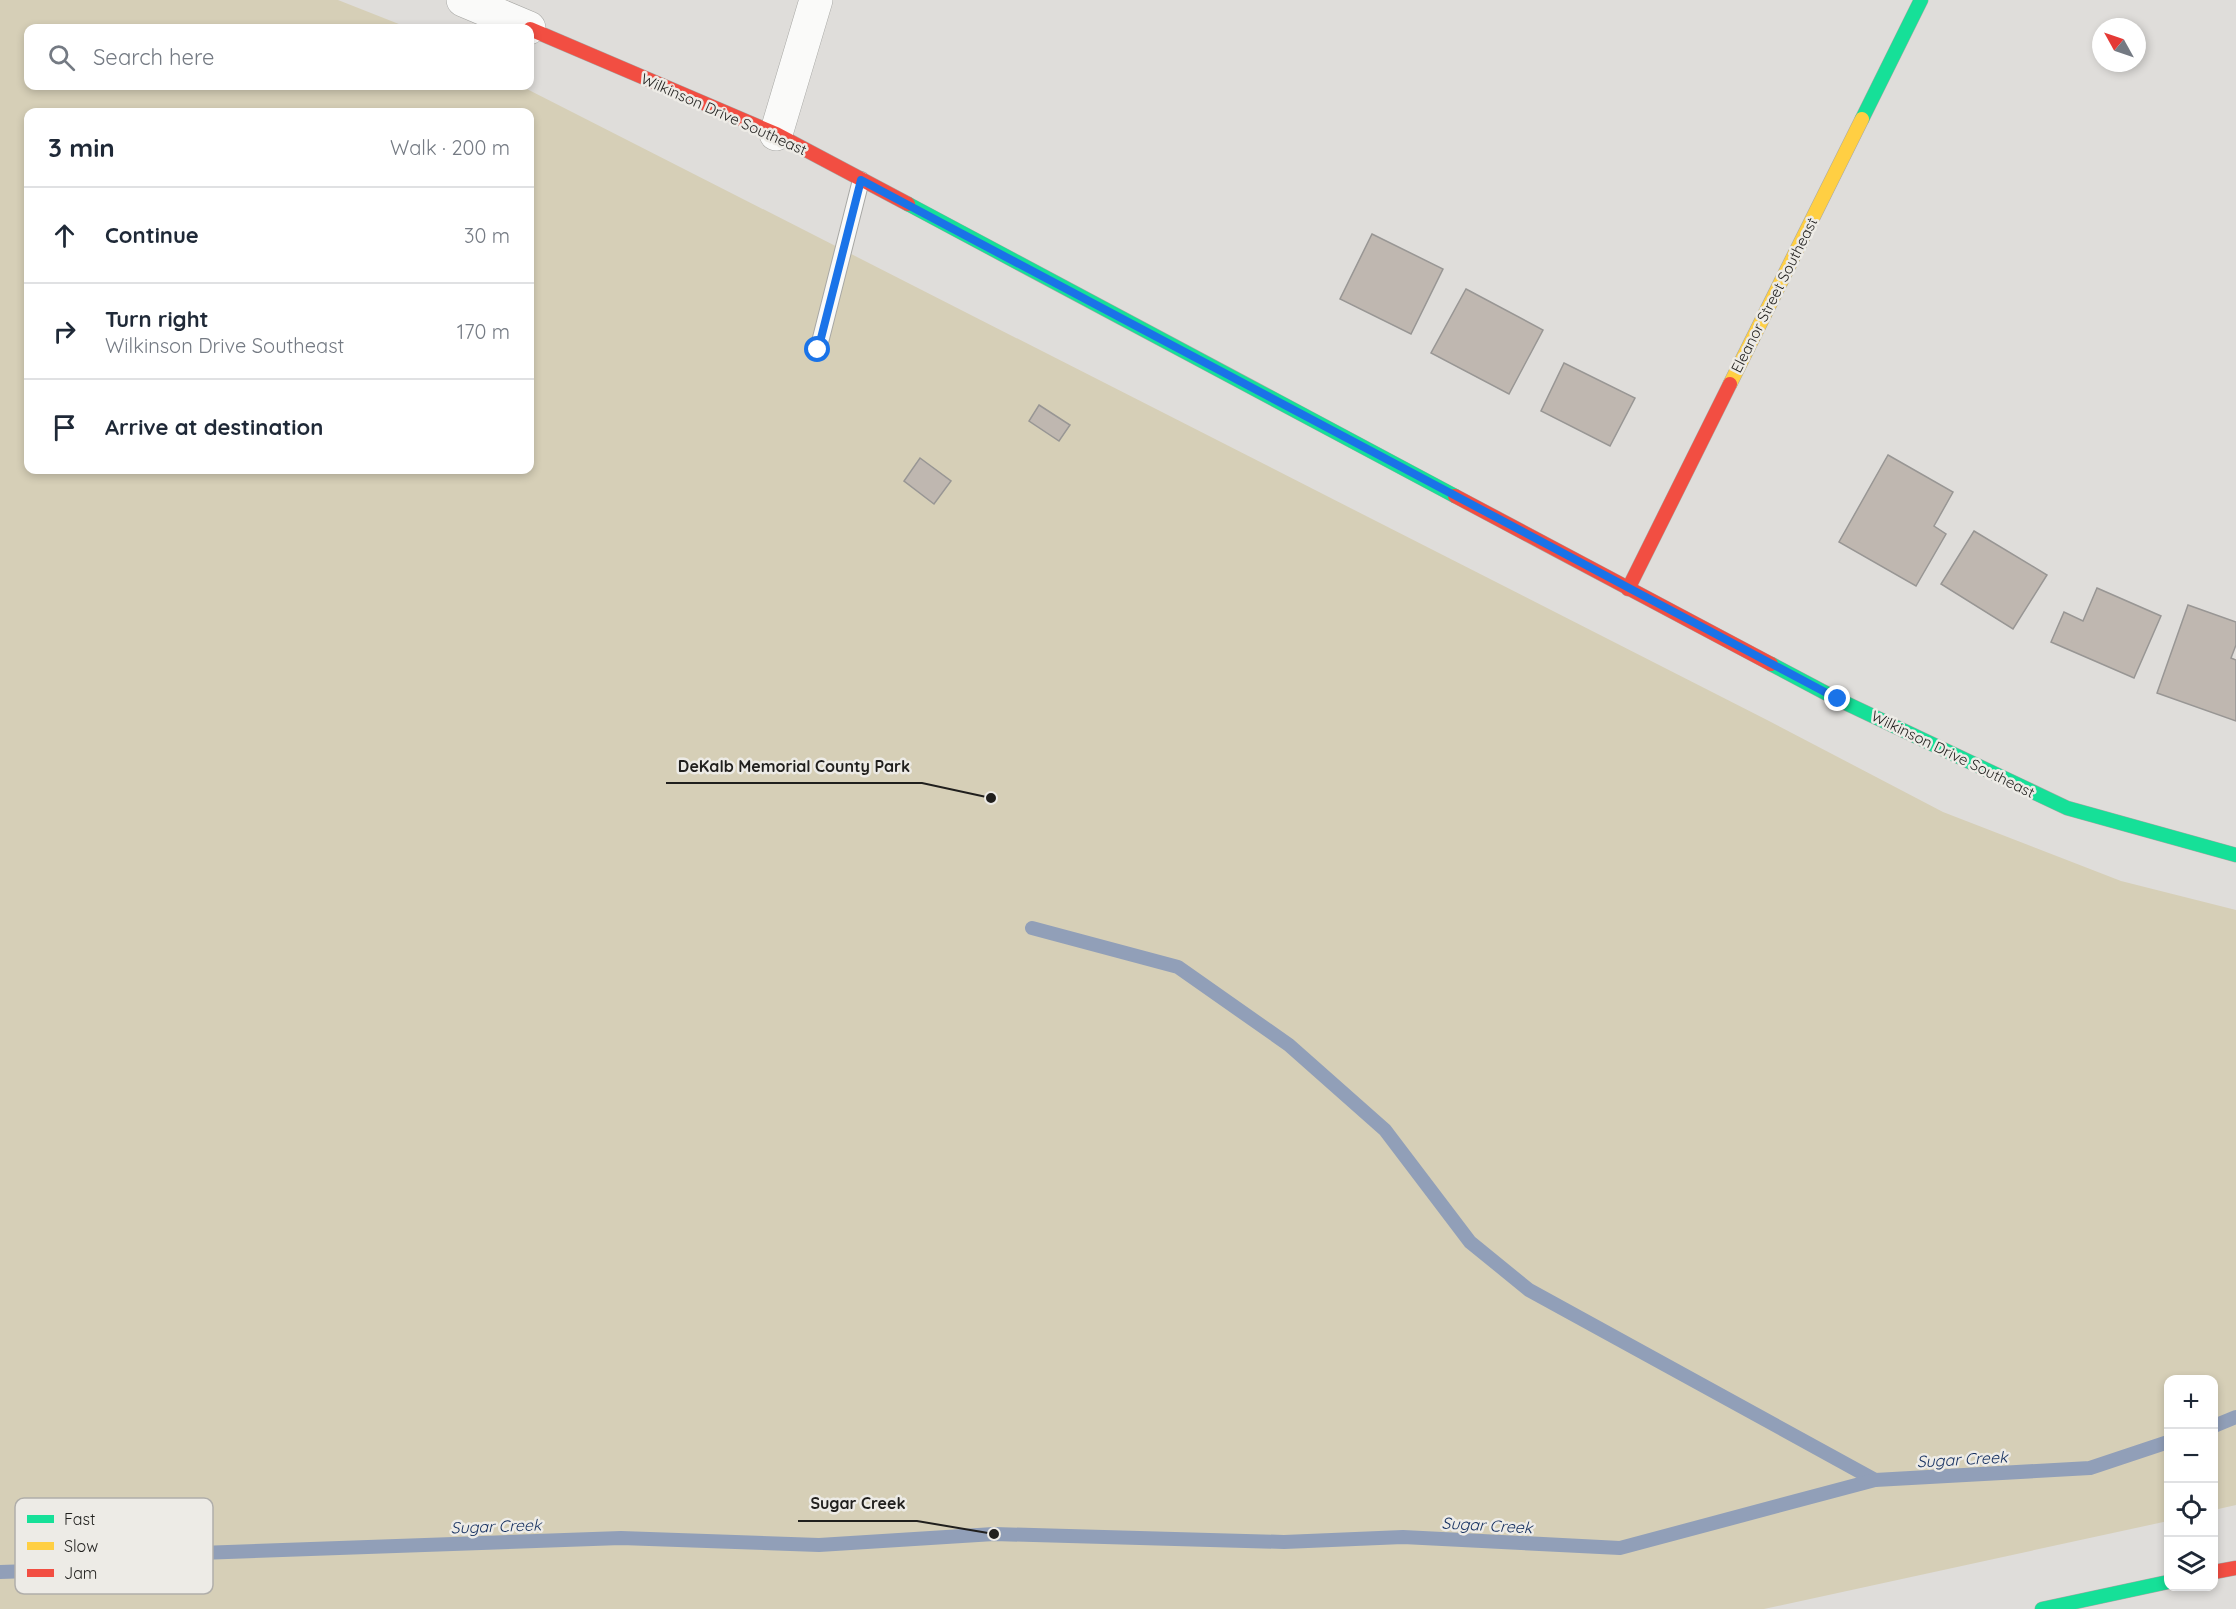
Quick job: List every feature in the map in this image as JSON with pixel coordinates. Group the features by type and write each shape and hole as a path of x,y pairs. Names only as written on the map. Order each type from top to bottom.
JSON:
{"main road":[{"name":"Eleanor Street Southeast","path":"1628,589 1922,0"},
{"name":"Wilkinson Drive Southeast","path":"534,30 776,135 1838,699 2067,808 2236,855"},
{"path":"2218,1571 2236,1568"},
{"path":"2042,1609 2164,1583"}],"street":[{"name":"Wilkinson Drive Southeast","path":"463,0 520,24"},
{"path":"776,135 816,0"}],"lane":[{"path":"818,350 861,180"}],"shaded area":[{"path":"0,0 338,0 399,24 24,24 24,90 529,90 1769,721 1943,812 2121,881 2236,910 2236,1505 2218,1509 2218,1375 2164,1375 2164,1522 1764,1609 0,1609"}],"building":[{"path":"1372,234 1443,269 1411,334 1340,299"},
{"path":"1466,289 1543,330 1509,394 1431,353"},
{"path":"1564,363 1635,398 1610,446 1541,411"},
{"path":"1039,405 1070,425 1059,441 1029,421"},
{"path":"1888,455 1953,492 1934,526 1946,534 1916,586 1839,542"},
{"path":"920,458 951,481 934,504 904,481"},
{"path":"1974,531 2047,575 2013,629 1941,584"},
{"path":"2097,588 2161,616 2134,678 2051,642 2064,612 2083,621"},
{"path":"2188,605 2236,622 2236,645 2231,658 2236,660 2236,721 2157,693"}],"waterway":[{"path":"1032,928 1178,967 1289,1045 1385,1130 1470,1242 1529,1290 1875,1480"},
{"name":"Sugar Creek","path":"2218,1424 2236,1417"},
{"name":"Sugar Creek","path":"213,1553 621,1538 819,1545 994,1534 1284,1542 1403,1537 1620,1548 1875,1480 2090,1468 2164,1443"},
{"name":"Sugar Creek","path":"0,1572 15,1572"}],"traffic: fast":[{"path":"1862,119 1921,0"},
{"path":"908,204 1455,496"},
{"path":"1771,664 1837,699 2067,808 2236,855"},
{"path":"2042,1609 2164,1583"}],"traffic: slow":[{"path":"1730,384 1862,119"}],"traffic: jam":[{"path":"534,31 776,134 908,204"},
{"path":"1628,589 1730,384"},
{"path":"1455,496 1771,664"},
{"path":"2218,1571 2236,1568"}],"place":[{"name":"DeKalb Memorial County Park","path":"991,798"},
{"name":"Sugar Creek","path":"994,1534"}],"route":[{"path":"818,350 861,180 1838,699"}]}
